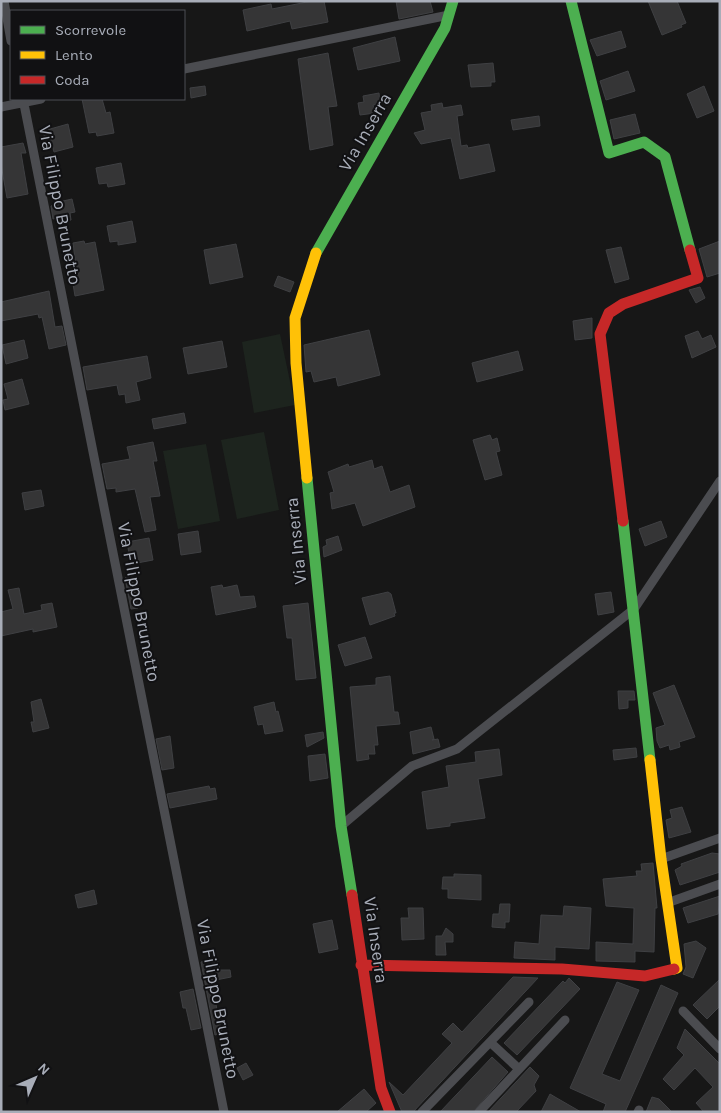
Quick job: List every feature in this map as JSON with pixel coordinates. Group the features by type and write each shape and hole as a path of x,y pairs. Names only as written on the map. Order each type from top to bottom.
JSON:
{"street":[{"path":"4,1 10,35"},
{"name":"Via Inserra","path":"390,1112 381,1088 341,826 297,373 295,318 313,258 445,28 453,1"},
{"path":"361,966 562,970 645,976 677,968 661,859 634,609 600,334 609,312 624,304 698,278 665,157 644,142 609,153 572,1"},
{"path":"185,69 449,15"},
{"path":"1,107 23,101"},
{"name":"Via Filippo Brunetto","path":"23,101 224,1112"},
{"path":"341,826 412,766 457,749 634,609 720,481"},
{"path":"661,859 720,838"},
{"path":"667,903 720,884"},
{"path":"422,1112 431,1108 529,1002"},
{"path":"683,1012 720,1049"},
{"path":"479,1112 565,1020"},
{"path":"490,1042 519,1069"}],"shaded area":[{"path":"280,334 295,405 254,413 242,342"},
{"path":"264,432 279,510 237,519 221,440"},
{"path":"206,444 220,521 178,529 163,451"}],"building":[{"path":"312,1 324,1 328,22 292,29 290,21 247,31 243,10 271,4 272,9"},
{"path":"396,1 430,1 433,12 399,19"},
{"path":"648,1 677,1 686,23 681,25 682,27 662,35"},
{"path":"621,31 626,47 597,56 590,40"},
{"path":"395,37 400,61 358,70 353,48"},
{"path":"328,53 337,106 328,107 333,145 310,150 298,59"},
{"path":"493,63 495,82 491,82 491,86 471,87 468,65"},
{"path":"628,71 635,91 606,100 600,81"},
{"path":"205,86 206,95 191,98 190,88"},
{"path":"704,86 714,111 697,118 687,94"},
{"path":"379,93 380,104 373,105 375,113 360,115 358,103 364,102 363,96"},
{"path":"82,100 102,100 106,113 110,112 114,133 97,136 96,132 89,133"},
{"path":"442,103 443,108 461,105 463,115 457,116 461,146 467,145 468,148 489,144 495,171 460,179 451,138 421,144 414,133 425,130 421,113 432,111 431,105"},
{"path":"635,114 640,133 614,139 610,120"},
{"path":"539,116 540,126 513,130 511,120"},
{"path":"68,124 73,147 54,152 51,141 46,142 43,131"},
{"path":"23,143 26,153 21,153 28,194 7,198 1,164 1,147"},
{"path":"121,163 125,184 108,187 107,183 99,184 96,168"},
{"path":"72,199 75,212 70,213 71,220 58,223 57,218 53,219 51,206 54,203"},
{"path":"132,221 136,242 118,245 118,241 110,242 107,226"},
{"path":"84,241 85,244 95,242 104,290 75,296 73,284 78,282 73,243"},
{"path":"720,241 720,273 707,277 699,249"},
{"path":"236,244 243,277 210,284 204,250"},
{"path":"621,247 629,279 615,283 606,250"},
{"path":"278,276 294,282 290,292 274,286"},
{"path":"700,287 705,298 696,303 689,290"},
{"path":"49,291 55,327 62,326 66,345 49,349 42,317 39,318 38,314 1,321 1,302"},
{"path":"592,318 592,338 575,340 573,321"},
{"path":"369,330 380,375 338,386 336,377 314,382 311,371 306,372 304,345"},
{"path":"698,331 702,339 711,335 716,347 692,358 685,336"},
{"path":"24,340 28,358 6,364 2,345"},
{"path":"222,341 227,367 188,374 183,348"},
{"path":"518,351 523,370 477,382 472,363"},
{"path":"147,356 151,378 136,382 140,400 126,403 125,394 119,395 117,385 87,390 83,367"},
{"path":"22,379 29,404 5,410 3,400 8,399 4,384"},
{"path":"184,413 186,423 154,429 152,419"},
{"path":"490,435 492,440 497,438 500,451 496,452 502,475 485,480 473,440"},
{"path":"153,442 157,461 153,461 160,496 150,497 156,530 145,532 135,489 116,492 116,488 107,489 102,464 130,459 127,447"},
{"path":"372,460 374,469 382,466 390,492 409,485 415,507 363,526 355,503 332,509 330,493 334,492 328,472 348,464 349,467"},
{"path":"41,490 44,506 25,510 22,493"},
{"path":"661,521 667,537 645,546 639,529"},
{"path":"198,531 201,552 181,555 178,534"},
{"path":"338,536 342,550 324,557 323,547 327,545 326,540"},
{"path":"149,538 153,560 137,563 135,552 129,553 127,542"},
{"path":"131,573 138,608 131,609 125,578"},
{"path":"222,585 223,588 237,585 240,597 254,596 256,607 216,615 211,587"},
{"path":"19,588 24,614 42,610 41,605 52,603 57,627 33,632 33,629 1,636 1,612 13,609 8,590"},
{"path":"388,592 391,594 396,613 394,613 395,616 370,625 362,598"},
{"path":"611,592 614,612 598,615 595,594"},
{"path":"308,603 316,678 296,680 292,638 287,638 283,606"},
{"path":"365,637 372,658 345,666 338,645"},
{"path":"390,676 394,712 398,712 400,724 376,726 378,745 374,745 375,754 368,754 369,759 357,761 350,687 376,685 376,678"},
{"path":"674,685 695,737 679,742 680,747 670,750 669,745 660,748 657,741 656,728 665,725 653,693"},
{"path":"618,691 634,691 635,700 628,700 628,708 619,709"},
{"path":"41,699 49,728 33,732 31,722 34,722 31,702"},
{"path":"274,702 283,731 265,734 263,724 258,725 254,707"},
{"path":"431,727 434,739 432,740 438,739 440,747 413,754 410,732"},
{"path":"323,732 324,738 307,747 305,735"},
{"path":"170,736 174,768 162,770 156,739"},
{"path":"636,748 637,757 614,760 613,750"},
{"path":"499,749 502,775 478,779 485,818 450,823 450,826 427,829 422,792 449,787 446,766 476,762 475,752"},
{"path":"325,754 328,778 310,781 308,756"},
{"path":"209,786 210,789 215,788 217,799 170,808 167,794"},
{"path":"682,807 691,832 669,838 666,820 672,818 670,810"},
{"path":"712,853 720,854 720,872 680,885 675,870 682,866 681,864"},
{"path":"653,863 657,908 655,908 654,952 635,951 635,962 596,961 596,942 633,944 634,908 606,906 603,879 637,876 636,871 642,871 641,864"},
{"path":"454,874 481,875 481,900 448,898 448,889 442,889 443,877 454,877"},
{"path":"94,890 97,904 78,908 75,895"},
{"path":"720,896 718,914 688,923 683,908"},
{"path":"500,904 510,904 509,922 505,922 505,928 492,927 493,914 499,914"},
{"path":"564,906 591,908 589,949 555,947 555,960 514,958 515,942 539,944 541,915 563,916"},
{"path":"408,908 423,908 424,939 402,940 401,918 409,918"},
{"path":"332,920 338,949 319,953 313,924"},
{"path":"446,928 453,934 453,942 445,942 446,955 436,955 436,936 442,936"},
{"path":"696,941 706,948 693,978 683,974 686,967 684,944"},
{"path":"217,959 220,970 230,970 231,977 211,981 222,1033 215,1035 201,962"},
{"path":"513,977 538,978 413,1112 402,1112 389,1082 403,1095 452,1043 442,1034 453,1023 462,1032"},
{"path":"569,978 580,989 517,1055 504,1043 563,981 565,983"},
{"path":"720,979 720,1006 707,1019 693,1005"},
{"path":"617,982 639,990 602,1074 620,1081 661,985 678,993 625,1112 603,1112 606,1104 570,1088"},
{"path":"193,989 201,1028 191,1030 186,1008 183,1008 180,992"},
{"path":"685,1029 720,1064 720,1112 704,1112 696,1103 713,1087 695,1068 674,1090 663,1079 684,1055 677,1048"},
{"path":"492,1057 508,1072 473,1112 440,1112"},
{"path":"246,1063 253,1075 243,1080 237,1068"},
{"path":"530,1067 539,1076 534,1085 536,1091 516,1112 488,1112"},
{"path":"364,1089 376,1103 366,1112 337,1112"},
{"path":"550,1094 555,1097 581,1112 541,1112"},
{"path":"652,1097 659,1099 672,1112 646,1112"}],"traffic: fast":[{"path":"316,253 445,28 453,1"},
{"path":"571,1 609,153 644,142 665,157 690,250"},
{"path":"307,478 341,826 352,895"},
{"path":"623,521 650,760"}],"traffic: slow":[{"path":"307,478 296,363 295,318 316,253"},
{"path":"650,760 661,859 677,968 674,969"}],"traffic: jam":[{"path":"623,521 600,334 609,313 623,304 698,278 690,250"},
{"path":"352,895 381,1088 390,1112"},
{"path":"361,965 562,969 645,976 674,969"}]}
